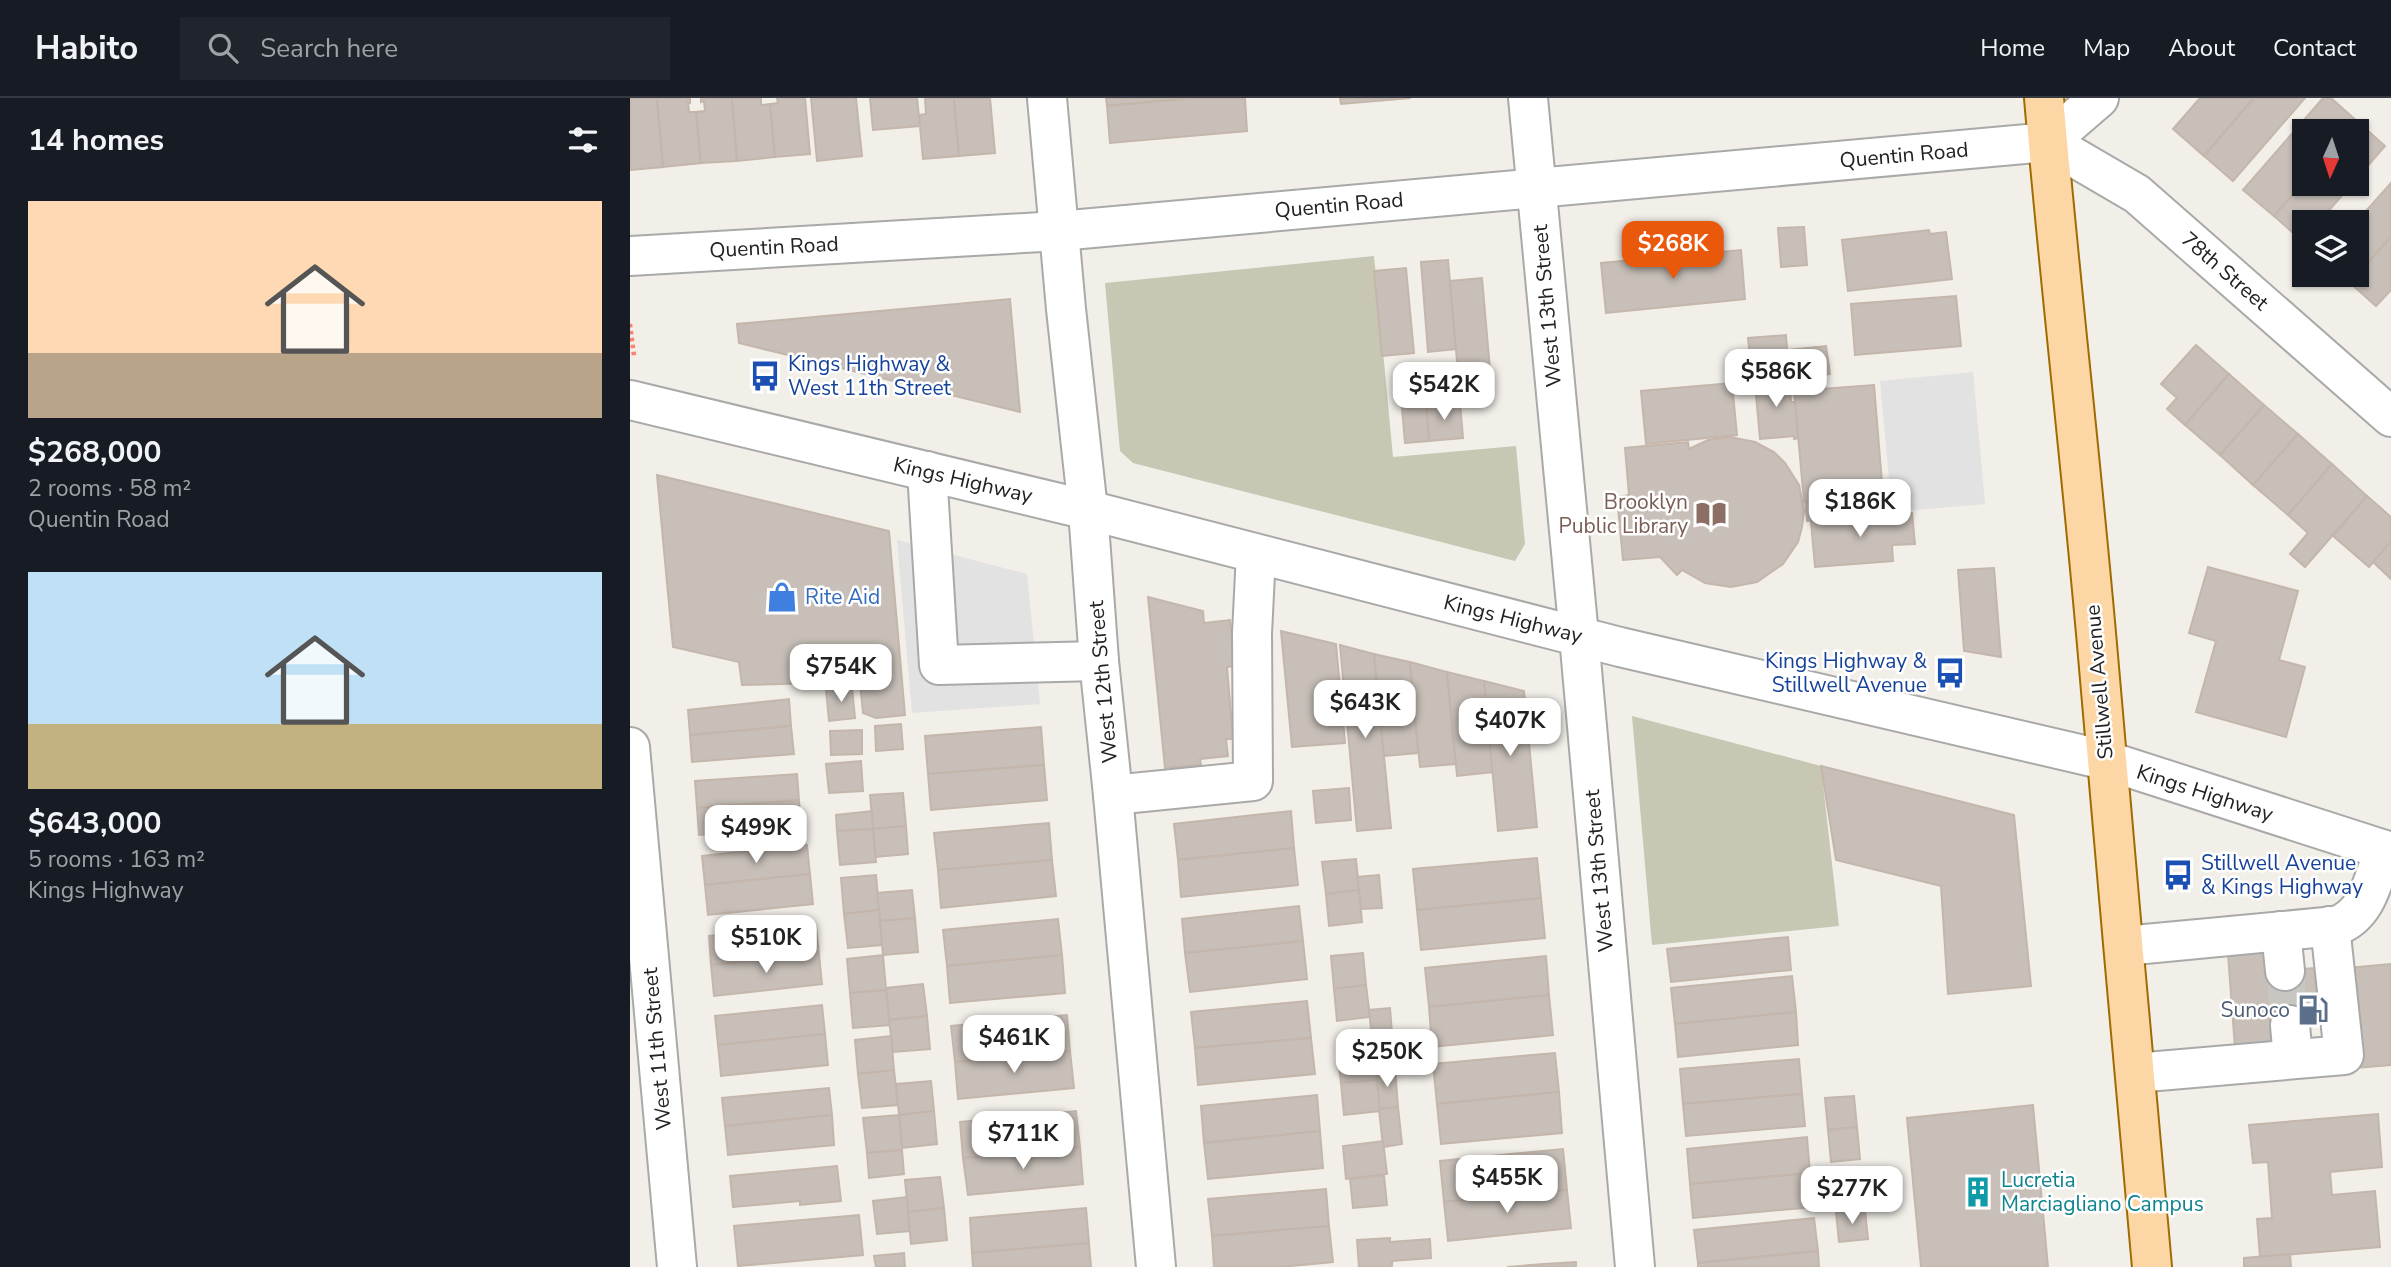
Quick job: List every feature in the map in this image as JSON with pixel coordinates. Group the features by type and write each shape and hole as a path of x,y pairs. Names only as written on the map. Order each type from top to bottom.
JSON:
{"main road":[{"name":"Stillwell Avenue","path":"2044,98 2152,1267"}],"street":[{"name":"West 12th Street","path":"1047,98 1088,510 1099,661 1156,1267"},
{"name":"West 13th Street","path":"1528,98 1635,1267"},
{"path":"2048,142 2099,98"},
{"name":"Quentin Road","path":"630,256 1059,231 2048,142"},
{"name":"78th Street","path":"2048,142 2137,194 2391,417"},
{"name":"Kings Highway","path":"630,400 1088,510 1579,636 2105,761 2387,851"},
{"path":"927,471 939,665 1099,661"},
{"path":"1113,795 1253,781 1252,633 1256,554"},
{"name":"West 11th Street","path":"630,747 677,1267"},
{"path":"2124,946 2330,926 2347,922 2360,911 2387,851"},
{"path":"2135,1073 2292,1042 2344,1055 2330,926"},
{"path":"2281,931 2285,971"}],"path":[{"path":"630,324 634,356"}],"shaded area":[{"path":"1374,256 1393,457 1516,446 1525,544 1515,561 1133,463 1120,451 1105,283"},
{"path":"1973,372 1985,504 1892,512 1880,381"},
{"path":"897,540 1027,574 1040,704 912,713"},
{"path":"1632,716 1821,766 1839,926 1652,945"}],"building":[{"path":"630,98 657,98 663,167 630,170"},
{"path":"657,98 690,98 689,112 696,112 701,163 663,167"},
{"path":"701,98 732,98 737,161 701,163 696,112 705,111"},
{"path":"732,98 761,98 761,105 770,104 775,157 737,161"},
{"path":"777,98 805,98 810,154 775,157 770,104 778,103"},
{"path":"811,98 856,98 862,156 817,161"},
{"path":"870,98 917,98 920,126 873,130"},
{"path":"925,98 954,98 959,156 923,159 919,115 926,114"},
{"path":"954,98 990,98 995,153 959,156"},
{"path":"1106,98 1194,98 1107,106"},
{"path":"1194,98 1245,98 1247,131 1110,143 1107,106"},
{"path":"1340,98 1411,98 1341,104"},
{"path":"2200,98 2254,98 2204,156 2173,129"},
{"path":"2254,98 2305,98 2233,181 2204,156"},
{"path":"2323,98 2331,98 2355,119 2305,119"},
{"path":"2370,133 2385,146 2370,163"},
{"path":"2292,134 2292,196 2274,216 2243,190"},
{"path":"2391,183 2391,237 2369,262 2369,210 2367,210"},
{"path":"2292,196 2342,196 2329,210 2292,210 2292,232 2274,216"},
{"path":"1804,227 1807,265 1781,267 1778,228"},
{"path":"1929,230 1930,234 1946,232 1952,279 1848,291 1842,240"},
{"path":"2391,237 2391,290 2376,306 2355,287 2369,287 2369,262"},
{"path":"1741,250 1745,299 1606,313 1601,263"},
{"path":"1448,260 1456,349 1428,352 1421,262"},
{"path":"1406,268 1414,353 1382,356 1374,271"},
{"path":"1482,278 1491,381 1459,384 1450,281"},
{"path":"1956,296 1961,346 1855,355 1851,304"},
{"path":"1010,299 1020,412 739,343 737,324"},
{"path":"1786,335 1789,375 1752,378 1748,338"},
{"path":"2196,345 2229,374 2185,425 2167,409 2177,398 2161,384"},
{"path":"1826,346 1830,374 1793,378 1789,350"},
{"path":"2229,374 2264,405 2220,455 2185,425"},
{"path":"1789,375 1791,402 1795,402 1799,438 1794,439 1794,436 1760,439 1755,384 1766,384 1765,377"},
{"path":"1732,383 1737,435 1646,444 1641,391"},
{"path":"1874,385 1883,495 1804,502 1794,391"},
{"path":"1460,403 1463,438 1429,441 1426,405"},
{"path":"1426,405 1429,441 1405,443 1402,408"},
{"path":"2264,405 2298,434 2253,485 2220,455"},
{"path":"2298,434 2332,464 2288,515 2253,485"},
{"name":"Brooklyn Public Library","path":"1730,437 1755,442 1774,452 1785,463 1799,485 1804,511 1802,527 1798,542 1783,564 1757,582 1731,587 1705,583 1682,570 1677,575 1660,557 1623,560 1617,497 1629,495 1625,448 1688,442 1689,449 1708,440"},
{"path":"2332,464 2367,496 2305,567 2290,554 2308,533 2288,515"},
{"path":"657,475 889,531 905,715 876,718 863,713 860,682 742,685 739,662 673,647"},
{"path":"2367,496 2391,517 2391,542 2369,567 2333,536"},
{"path":"1859,497 1860,517 1807,521 1805,501"},
{"path":"1912,513 1915,544 1892,545 1893,561 1815,567 1811,522"},
{"path":"2391,542 2391,579 2373,562"},
{"path":"2208,567 2298,591 2279,660 2305,667 2286,737 2196,712 2216,641 2189,633"},
{"path":"1994,568 2001,657 1964,651 1958,570"},
{"path":"1148,597 1203,611 1204,623 1230,620 1235,666 1227,667 1233,739 1226,739 1228,756 1200,759 1201,765 1165,768"},
{"path":"1281,631 1336,644 1345,743 1292,747"},
{"path":"1340,645 1374,654 1391,828 1357,831"},
{"path":"1374,654 1410,662 1418,753 1384,756"},
{"path":"1410,662 1447,672 1456,764 1420,767"},
{"path":"1447,672 1484,681 1493,772 1457,776"},
{"path":"1484,681 1524,691 1537,827 1498,831"},
{"path":"852,687 855,718 829,721 826,690"},
{"path":"789,699 791,726 690,735 688,710"},
{"path":"901,724 903,749 876,751 875,726"},
{"path":"791,726 794,754 692,762 690,735"},
{"path":"1041,727 1044,765 928,774 925,736"},
{"path":"862,730 862,754 831,755 830,731"},
{"path":"861,761 863,791 829,793 826,764"},
{"path":"1044,765 1047,800 931,810 928,774"},
{"path":"1821,766 2014,815 2031,986 1948,994 1941,886 1836,860"},
{"path":"797,774 799,800 697,808 695,781"},
{"path":"1349,788 1351,820 1316,823 1313,791"},
{"path":"903,793 906,826 873,829 870,795"},
{"path":"799,800 801,827 699,835 697,808"},
{"path":"872,811 873,829 837,831 836,815"},
{"path":"1291,811 1294,848 1178,860 1174,824"},
{"path":"1049,823 1052,860 938,870 934,833"},
{"path":"906,826 908,854 875,857 873,829"},
{"path":"873,829 876,862 840,865 837,831"},
{"path":"807,845 810,874 705,885 702,856"},
{"path":"1294,848 1298,885 1181,897 1178,860"},
{"path":"1537,858 1541,898 1417,910 1413,869"},
{"path":"1356,859 1359,890 1326,894 1322,862"},
{"path":"1052,860 1056,896 941,908 938,870"},
{"path":"810,874 813,904 708,915 705,885"},
{"path":"876,875 879,910 844,914 841,878"},
{"path":"1379,875 1382,908 1361,909 1357,877"},
{"path":"912,890 915,918 880,921 877,893"},
{"path":"1359,890 1362,922 1329,926 1326,894"},
{"path":"1541,898 1545,938 1421,950 1417,910"},
{"path":"1299,906 1303,941 1185,953 1182,919"},
{"path":"879,910 882,945 848,948 844,914"},
{"path":"915,918 918,952 883,955 880,921"},
{"path":"1058,919 1062,955 947,966 943,930"},
{"path":"816,926 819,954 711,965 709,936"},
{"path":"1788,937 1791,970 1671,982 1667,949"},
{"path":"1303,941 1307,979 1190,992 1185,953"},
{"path":"2270,950 2271,971 2315,968 2319,1023 2277,1025 2278,1046 2235,1048 2228,954"},
{"path":"1363,953 1366,985 1334,989 1331,956"},
{"path":"819,954 822,984 714,996 711,965"},
{"path":"883,955 886,990 850,993 847,959"},
{"path":"1062,955 1065,993 950,1003 947,966"},
{"path":"1546,956 1549,995 1429,1007 1425,968"},
{"path":"2391,964 2391,1065 2356,1068 2348,968"},
{"path":"1792,976 1796,1012 1675,1024 1671,988"},
{"path":"923,984 927,1016 889,1020 886,988"},
{"path":"1366,985 1370,1017 1337,1021 1334,989"},
{"path":"886,990 890,1025 853,1028 850,993"},
{"path":"1549,995 1553,1035 1432,1047 1429,1007"},
{"path":"1307,1001 1311,1038 1195,1048 1191,1012"},
{"path":"822,1005 825,1034 718,1045 715,1016"},
{"path":"1390,1008 1393,1046 1373,1048 1369,1010"},
{"path":"1796,1012 1798,1045 1678,1057 1675,1024"},
{"path":"1067,1015 1070,1051 955,1062 951,1026"},
{"path":"927,1016 930,1049 893,1052 889,1020"},
{"path":"825,1034 828,1065 721,1076 718,1045"},
{"path":"891,1036 894,1070 858,1074 855,1040"},
{"path":"1311,1038 1315,1074 1198,1085 1195,1048"},
{"path":"1373,1048 1377,1080 1341,1083 1337,1052"},
{"path":"1070,1051 1074,1088 958,1099 955,1062"},
{"path":"1555,1053 1559,1092 1437,1104 1433,1064"},
{"path":"1799,1059 1802,1094 1683,1104 1680,1069"},
{"path":"1395,1068 1398,1107 1379,1109 1376,1071"},
{"path":"894,1070 898,1105 862,1108 858,1074"},
{"path":"1377,1080 1380,1111 1344,1115 1341,1083"},
{"path":"931,1081 934,1111 899,1115 896,1084"},
{"path":"829,1088 832,1115 725,1126 722,1098"},
{"path":"1559,1092 1562,1133 1441,1144 1437,1104"},
{"path":"1802,1094 1805,1126 1686,1136 1683,1104"},
{"path":"1317,1095 1320,1131 1204,1143 1201,1106"},
{"path":"1854,1096 1857,1127 1828,1130 1825,1098"},
{"name":"Lucretia Marciagliano Campus","path":"2033,1105 2048,1267 1921,1267 1907,1118"},
{"path":"1398,1107 1402,1144 1383,1147 1379,1109"},
{"path":"934,1111 937,1144 902,1148 899,1115"},
{"path":"1076,1111 1080,1147 963,1158 960,1122"},
{"path":"2378,1114 2382,1167 2330,1172 2332,1195 2375,1191 2380,1247 2260,1257 2257,1219 2272,1218 2268,1162 2253,1163 2249,1125"},
{"path":"832,1115 834,1145 728,1155 725,1126"},
{"path":"899,1115 902,1150 867,1153 863,1118"},
{"path":"1857,1127 1860,1159 1831,1162 1828,1130"},
{"path":"1320,1131 1323,1168 1208,1179 1204,1143"},
{"path":"1807,1137 1810,1173 1690,1184 1687,1149"},
{"path":"1383,1141 1387,1174 1346,1179 1343,1146"},
{"path":"1080,1147 1083,1184 968,1195 963,1158"},
{"path":"1563,1149 1567,1190 1444,1202 1440,1161"},
{"path":"902,1150 904,1174 869,1178 867,1153"},
{"path":"837,1166 841,1201 800,1205 800,1201 733,1207 730,1176"},
{"path":"1810,1173 1814,1207 1693,1218 1690,1184"},
{"path":"1384,1175 1387,1205 1353,1208 1350,1179"},
{"path":"940,1177 944,1208 908,1212 905,1180"},
{"path":"1862,1177 1865,1210 1836,1212 1833,1179"},
{"path":"1326,1189 1329,1226 1212,1236 1208,1199"},
{"path":"1567,1190 1571,1228 1448,1241 1444,1202"},
{"path":"907,1197 910,1231 877,1234 873,1201"},
{"path":"944,1208 947,1240 911,1244 908,1212"},
{"path":"1086,1208 1089,1243 972,1253 970,1218"},
{"path":"1865,1210 1868,1239 1839,1242 1836,1212"},
{"path":"859,1215 863,1255 738,1266 734,1226"},
{"path":"1814,1218 1818,1251 1698,1263 1694,1230"},
{"path":"1329,1226 1333,1262 1280,1267 1214,1267 1212,1236"},
{"path":"1390,1238 1390,1242 1430,1239 1431,1258 1392,1261 1392,1267 1359,1267 1357,1240"},
{"path":"1089,1243 1091,1267 973,1267 972,1253"},
{"path":"1818,1251 1819,1267 1698,1267 1698,1263"},
{"path":"904,1253 905,1267 876,1267 874,1256"},
{"path":"2290,1254 2291,1267 2244,1267 2244,1258"},
{"path":"1576,1262 1576,1267 1507,1267 1544,1264"}],"tunnel":[{"path":"2285,971 2290,1025"}],"place":[{"name":"Kings Highway & West 11th Street","path":"765,376"},
{"name":"Brooklyn Public Library","path":"1711,514"},
{"name":"Rite Aid","path":"782,597"},
{"name":"Kings Highway & Stillwell Avenue","path":"1950,673"},
{"name":"Stillwell Avenue & Kings Highway","path":"2178,875"},
{"name":"Sunoco","path":"2313,1010"},
{"name":"Lucretia Marciagliano Campus","path":"1978,1192"}]}
